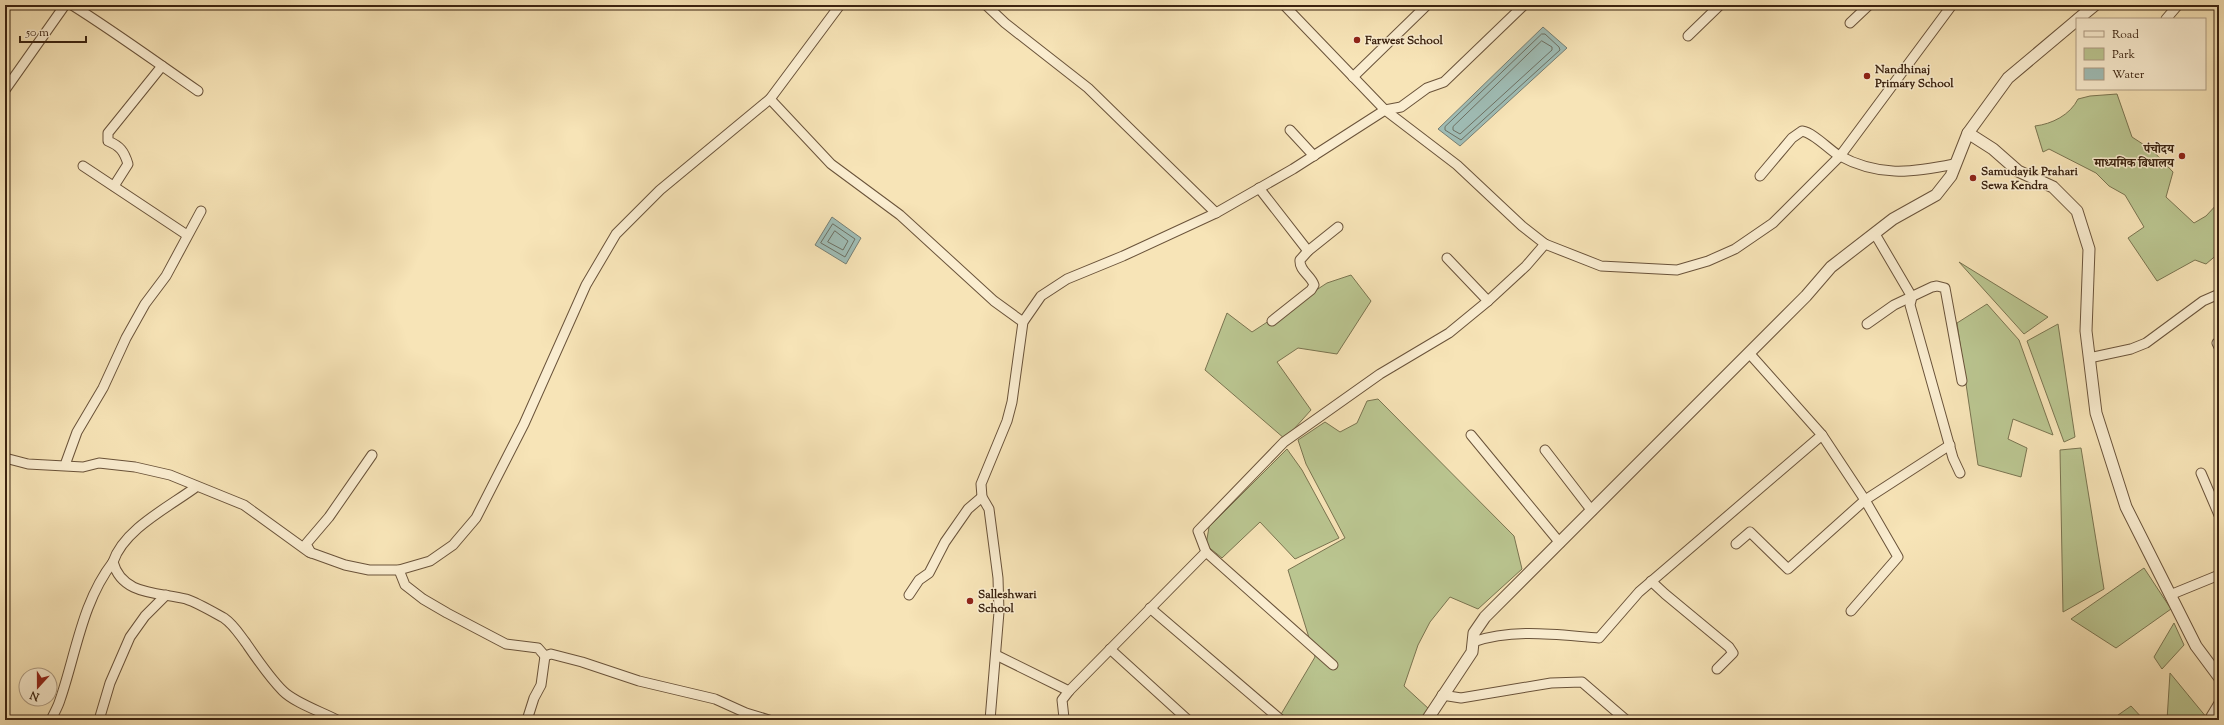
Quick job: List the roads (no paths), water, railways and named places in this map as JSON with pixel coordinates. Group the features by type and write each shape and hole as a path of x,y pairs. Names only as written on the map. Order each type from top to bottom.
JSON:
{"street":[{"path":"5,90 65,5"},
{"path":"72,5 130,42 198,90"},
{"path":"5,458 28,464 82,467 99,463 135,467 170,475 196,487 244,505 311,552 345,565 369,570 399,570 430,562 453,545 476,518 524,424 586,285 616,234 660,190 770,99 840,5"},
{"path":"986,5 1005,23 1088,88 1216,212"},
{"path":"1284,5 1385,110 1457,165 1522,226 1545,244 1601,266 1677,270 1708,261 1735,249 1773,223 1840,156 1952,5"},
{"path":"1353,77 1427,5"},
{"path":"990,720 999,612 998,578 989,509 982,497 981,484 1007,420 1012,402 1023,322 1041,296 1067,279 1123,256 1216,212 1314,156 1385,110 1401,107 1427,88 1444,82 1524,5"},
{"path":"1688,36 1720,5"},
{"path":"1850,23 1869,5"},
{"path":"2080,18 2095,5"},
{"path":"2167,18 2178,5"},
{"path":"1427,720 1442,695 1472,652 1474,633 1485,617 1750,353 1806,296 1831,267 1875,234 1893,218 1936,195 1951,176 1954,164 1968,133 2008,78 2076,22"},
{"path":"114,186 128,164 124,152 108,141 108,133 162,66"},
{"path":"770,99 832,164 900,215 994,301 1023,322"},
{"path":"1290,130 1314,156"},
{"path":"1760,176 1792,138 1802,131 1840,156 1865,167 1885,172 1926,170 1954,164"},
{"path":"1968,133 1993,149 2018,171 2053,186 2077,211 2089,249 2086,331 2096,413 2126,507 2196,646 2219,678"},
{"path":"83,166 187,235"},
{"path":"1259,188 1308,251"},
{"path":"65,465 77,432 103,388 126,338 145,304 166,276 201,211"},
{"path":"1272,321 1311,290 1314,285 1300,263 1308,251 1338,227"},
{"path":"1875,234 1912,297 1910,305 1950,445 1960,473"},
{"path":"1333,665 1206,552 1198,531 1284,442 1380,374 1449,333 1488,301 1526,266 1545,244"},
{"path":"1447,258 1488,301"},
{"path":"1867,324 1894,305 1937,286 1945,288 1962,381"},
{"path":"2089,358 2131,349 2146,343 2203,301 2219,294"},
{"path":"1750,353 1822,435 1865,500 1898,557 1851,611"},
{"path":"1471,435 1560,543"},
{"path":"1473,642 1490,636 1519,633 1599,638 1638,592 1822,435"},
{"path":"1736,544 1750,532 1788,569 1865,500 1950,445"},
{"path":"1545,450 1592,511"},
{"path":"311,552 306,544 329,517 372,454"},
{"path":"2202,473 2219,515"},
{"path":"52,720 60,701 82,625 101,581 113,562 116,553 150,518 196,487"},
{"path":"909,595 916,583 929,574 945,542 968,509 982,497"},
{"path":"1066,720 1064,718 1062,700 1069,691 1206,552"},
{"path":"113,562 119,576 126,583 150,594 166,595 188,600 225,619 236,628 271,677 285,693 337,720"},
{"path":"399,570 406,585 423,599 506,644 538,648 545,656"},
{"path":"2170,595 2219,575"},
{"path":"1652,581 1671,599 1729,647 1733,653 1717,669"},
{"path":"99,720 110,683 130,637 145,616 166,595"},
{"path":"1150,608 1281,720"},
{"path":"1110,649 1188,720"},
{"path":"545,656 551,654 582,662 639,681 716,699 769,720"},
{"path":"996,655 1069,691"},
{"path":"527,720 540,684 545,656"},
{"path":"1442,695 1461,698 1551,683 1582,682 1626,720"},
{"path":"2210,720 2219,705"}],"water":[{"path":"1543,27 1567,48 1460,146 1438,129"},
{"path":"832,217 861,238 846,264 815,245"}],"place":[{"name":"Farwest School","path":"1357,40"},
{"name":"Nandhinaj Primary School","path":"1867,76"},
{"name":"पंचोदय माध्यमिक बिधालय","path":"2182,156"},
{"name":"Samudayik Prahari Sewa Kendra","path":"1973,178"},
{"name":"Salleshwari School","path":"970,601"}]}
